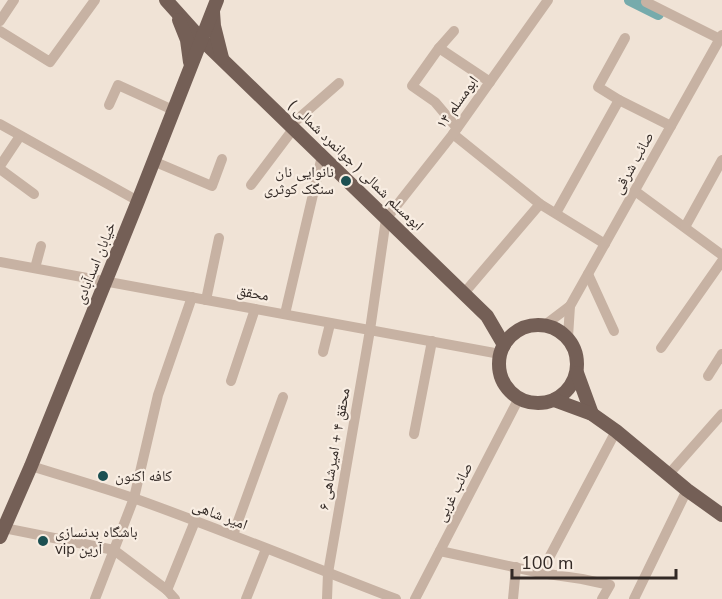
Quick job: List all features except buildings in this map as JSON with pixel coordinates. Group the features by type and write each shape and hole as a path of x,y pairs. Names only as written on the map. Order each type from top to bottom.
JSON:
{"main road":[{"path":"170,5 187,40 190,66"},
{"name":"ابومسلم شمالی ( جوانمرد شمالی )","path":"170,5 201,39 487,315"},
{"name":"خیابان اسدآبادی","path":"1,533 31,466 138,201 214,5"},
{"path":"214,5 214,26 223,60"},
{"path":"487,315 519,330"},
{"path":"487,315 502,350"},
{"path":"531,325 545,325 557,329 568,337 575,347 578,360 577,373 572,384 554,400 543,403 531,402 511,392 505,384 499,364 502,350 510,336 531,325"},
{"path":"577,373 592,414"},
{"path":"554,400 592,414 722,515"}],"street":[{"path":"0,21 14,0"},
{"path":"0,31 50,62 95,0"},
{"name":"ابومسلم ۱۴","path":"386,219 455,131 548,0"},
{"path":"646,2 721,38"},
{"path":"454,31 412,86 435,102 455,131 540,204 605,244"},
{"path":"625,38 598,87 671,126"},
{"name":"صائب شرقی","path":"570,306 671,126 718,53 721,38"},
{"path":"439,48 490,82"},
{"path":"251,185 293,127 339,83"},
{"path":"109,105 118,85 173,110"},
{"path":"556,213 620,100"},
{"path":"0,124 138,201"},
{"path":"20,136 0,167 34,194"},
{"path":"285,314 322,156"},
{"path":"153,161 212,186 222,159"},
{"path":"685,227 722,160"},
{"path":"635,191 722,255"},
{"path":"465,292 540,204"},
{"name":"محقق ۴ + امیرشاهی ۶","path":"327,599 328,573 370,330 386,219"},
{"path":"206,300 219,238"},
{"path":"35,268 41,246"},
{"path":"661,348 722,261"},
{"name":"محقق","path":"0,262 330,324 502,350"},
{"path":"588,274 614,331"},
{"path":"95,599 134,498 159,395 192,297"},
{"path":"545,325 570,306"},
{"path":"568,337 570,306"},
{"path":"231,381 255,309"},
{"path":"323,352 330,324"},
{"path":"414,434 432,341"},
{"path":"708,376 722,354"},
{"path":"233,535 283,397"},
{"name":"صائب غربی","path":"415,599 519,398"},
{"path":"668,475 722,414"},
{"path":"541,573 616,431"},
{"name":"امیر شاهی","path":"31,466 134,498 396,599"},
{"path":"634,599 687,490"},
{"path":"167,590 195,521"},
{"path":"1,533 114,550 167,590 175,599"},
{"path":"246,599 266,549"},
{"path":"440,551 610,585 606,598"},
{"path":"513,599 516,567"}],"waterway":[{"path":"630,0 658,14"}],"place":[{"name":"نانوایی نان سنگک کوثری","path":"346,181"},
{"name":"کافه اکنون","path":"103,476"},
{"name":"باشگاه بدنسازی vip آرین","path":"43,541"}]}
